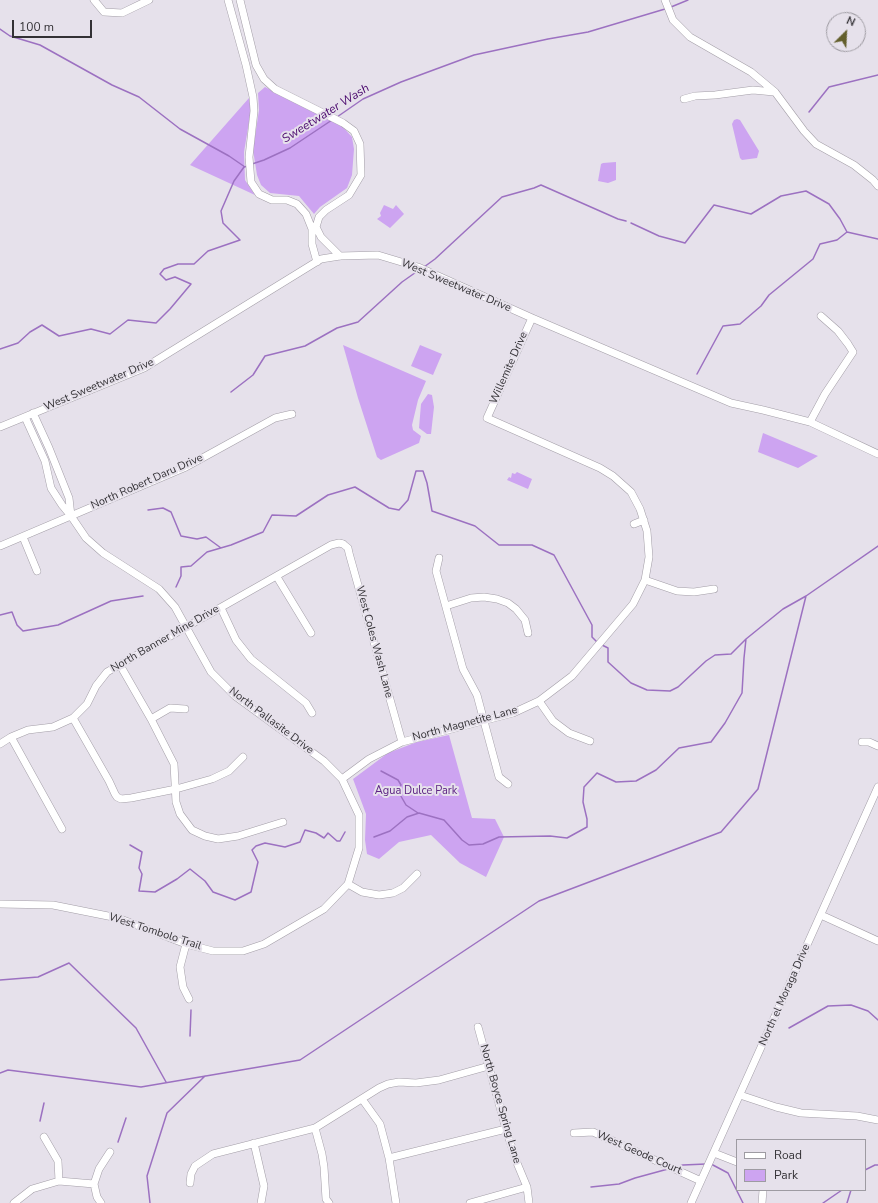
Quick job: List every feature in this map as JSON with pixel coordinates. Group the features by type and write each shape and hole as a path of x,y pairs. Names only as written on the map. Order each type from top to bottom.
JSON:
{"street":[{"path":"94,0 104,12 122,13 149,0"},
{"path":"228,0 246,65 253,97 254,111 249,157 251,182 259,194 272,200 287,200 297,204 306,214 312,229 312,244 316,262"},
{"path":"240,0 256,64 264,79 275,89 343,123 354,131 360,144 361,175 349,195 326,210 319,217 316,227 320,237 340,256"},
{"path":"665,0 673,20 690,37 750,72 774,92 804,132 816,144 854,165 873,180 878,186"},
{"path":"684,99 695,96 753,90 774,92"},
{"name":"West Sweetwater Drive","path":"0,427 144,368 321,259 340,256 378,255 418,267 532,318 731,403 810,422 878,454"},
{"path":"810,422 825,394 853,352 838,331 821,316"},
{"name":"Willemite Drive","path":"487,418 532,318"},
{"path":"33,413 70,498 71,516"},
{"name":"North Robert Daru Drive","path":"0,546 186,467 275,418 292,414"},
{"name":"North Pallasite Drive","path":"25,417 45,462 51,488 86,538 103,553 159,589 175,607 211,672 235,696 324,761 342,779"},
{"name":"North Magnetite Lane","path":"342,779 369,759 402,742 513,713 539,701 572,676 633,604 645,580 649,558 646,531 644,520 638,504 631,492 600,468 487,418"},
{"path":"634,524 644,520"},
{"path":"23,537 36,571"},
{"name":"North Banner Mine Drive","path":"0,744 11,737 28,730 53,727 74,718 87,704 96,686 107,672 332,545 343,542"},
{"name":"West Coles Wash Lane","path":"343,542 348,548 402,742"},
{"path":"439,558 436,571 463,669 476,695 499,778 508,784"},
{"path":"277,577 311,633"},
{"path":"645,580 677,591 694,592 714,589"},
{"path":"446,606 471,598 484,597 497,599 508,603 516,609 525,620 528,633"},
{"path":"220,608 236,640 251,659 306,703 312,713"},
{"path":"120,665 174,764 176,802 180,814 192,830 204,836 218,839 238,836 283,822"},
{"path":"539,701 553,721 569,733 590,741"},
{"path":"150,719 170,708 185,708"},
{"path":"74,718 115,794 121,799 176,790 212,779 228,771 243,757"},
{"path":"11,737 62,829"},
{"path":"862,742 869,742 878,746"},
{"name":"West Tombolo Trail","path":"0,904 53,905 118,918 186,944 213,951 243,951 264,944 324,909 348,884 359,848 359,814 342,779"},
{"name":"North el Moraga Drive","path":"691,1203 878,786"},
{"path":"348,884 362,892 379,895 393,893 403,888 417,874"},
{"path":"821,915 878,941"},
{"path":"186,944 180,968 183,987 190,999"},
{"name":"North Boyce Spring Lane","path":"478,1027 506,1129 517,1163 528,1187 529,1203"},
{"path":"190,1183 191,1174 195,1166 213,1154 315,1128 379,1088 388,1084 439,1080 489,1066"},
{"path":"740,1095 776,1107 801,1113 857,1116 878,1120"},
{"path":"362,1099 380,1124 389,1158 396,1203"},
{"path":"315,1128 322,1154 326,1199 329,1203"},
{"path":"389,1158 506,1129"},
{"name":"West Geode Court","path":"574,1133 593,1132 702,1181"},
{"path":"44,1137 58,1161 59,1181"},
{"path":"254,1143 264,1186 260,1203"},
{"path":"100,1203 94,1184 99,1169 110,1152"},
{"path":"714,1153 736,1162"},
{"path":"14,1203 32,1189 59,1181 94,1184"},
{"path":"470,1203 528,1187"},
{"path":"762,1203 763,1191"}],"green space":[{"path":"265,87 341,125 352,137 354,149 352,175 347,188 320,207 314,214 299,196 270,193 261,185 257,175 253,150 259,110 258,93"},
{"path":"249,98 251,110 244,152 245,180 255,195 190,165"},
{"path":"734,120 740,120 759,151 757,158 742,160 740,158 732,124"},
{"path":"616,162 616,180 608,183 598,181 601,164"},
{"path":"384,205 393,209 396,205 404,214 390,228 377,219 381,216 380,213"},
{"path":"343,345 426,381 418,400 412,425 413,430 421,436 419,443 381,460 377,457"},
{"path":"420,345 442,354 433,375 411,366"},
{"path":"428,394 432,395 434,407 431,434 427,434 419,428 421,404"},
{"path":"763,433 818,456 798,468 758,452"},
{"path":"517,472 532,479 528,489 507,480 509,477 511,478 512,473 515,474"},
{"name":"Agua Dulce Park","path":"449,735 472,818 495,819 504,837 486,877 460,863 431,835 399,842 379,859 367,854 365,840 366,814 353,779 388,753 417,742"}],"waterway":[{"name":"Sweetwater Wash","path":"671,7 688,0"},
{"name":"Sweetwater Wash","path":"337,117 363,99 401,82 474,55 588,32 665,9"},
{"name":"Sweetwater Wash","path":"0,29 10,36 40,45 112,85 139,97 180,129 229,156 245,167 248,165"},
{"path":"809,112 829,87 878,75"},
{"name":"Sweetwater Wash","path":"252,164 290,148 332,120"},
{"path":"0,349 18,343 30,332 42,325 59,336 91,329 110,334 128,320 156,323 191,284 175,277 166,280 160,274 164,269 178,264 194,264 208,251 240,240 223,223 221,211 234,181 244,167"},
{"path":"424,267 435,259 502,197 541,185 618,219 626,221"},
{"path":"631,223 659,236 685,243 714,205 751,214 781,196 806,191 829,204 847,232"},
{"path":"697,374 723,326 740,324 761,306 769,295 813,259 820,244 837,240 847,232 878,239"},
{"path":"231,392 253,375 265,356 305,346 337,328 358,322 402,282 419,270"},
{"path":"176,587 181,576 181,567 191,566 207,552 231,545 263,532 272,515 296,516 328,495 355,487 389,508 399,510 408,500 416,471 423,471 427,483 432,511 475,526 499,545 532,545 554,555 592,625 592,637 597,642"},
{"path":"148,510 163,508 171,512 181,536 197,539 206,537 221,548"},
{"path":"0,1073 8,1070 141,1087 300,1060 539,901 721,832 758,789 806,596 878,546"},
{"path":"0,615 12,612 17,625 23,631 58,625 111,601 143,596"},
{"path":"374,837 390,831 407,817 419,813 444,820 462,840 469,845 483,844 499,837 550,836 567,838 587,827 587,819 583,802 584,787 597,773 616,782 636,781 656,770 679,748 711,742 725,723 742,693 746,639 783,609 806,596"},
{"path":"602,645 608,648 608,662 631,683 647,690 670,691 678,687 706,661 715,655 731,654 746,639"},
{"path":"381,771 398,780 401,785 398,791 406,805 418,813"},
{"path":"130,845 142,852 139,868 142,874 139,891 155,892 177,879 190,869 205,881 213,892 235,900 251,892 258,862 252,850 256,846 265,843 285,847 300,842 305,830 316,833 324,838 328,833 337,841 340,841 345,832"},
{"path":"0,980 38,977 69,963 136,1028 166,1082"},
{"path":"789,1028 828,1006 851,1005 868,1011 878,1020"},
{"path":"190,1036 191,1010"},
{"path":"150,1203 147,1176 167,1113 205,1076"},
{"path":"40,1121 44,1103"},
{"path":"118,1142 126,1118"},
{"path":"676,1167 683,1165 706,1164"},
{"path":"711,1164 728,1173 736,1189"},
{"path":"866,1170 878,1165"},
{"path":"591,1187 619,1184 668,1169"},
{"path":"737,1191 743,1203"},
{"path":"823,1203 841,1191"},
{"path":"847,1203 851,1191"}]}
